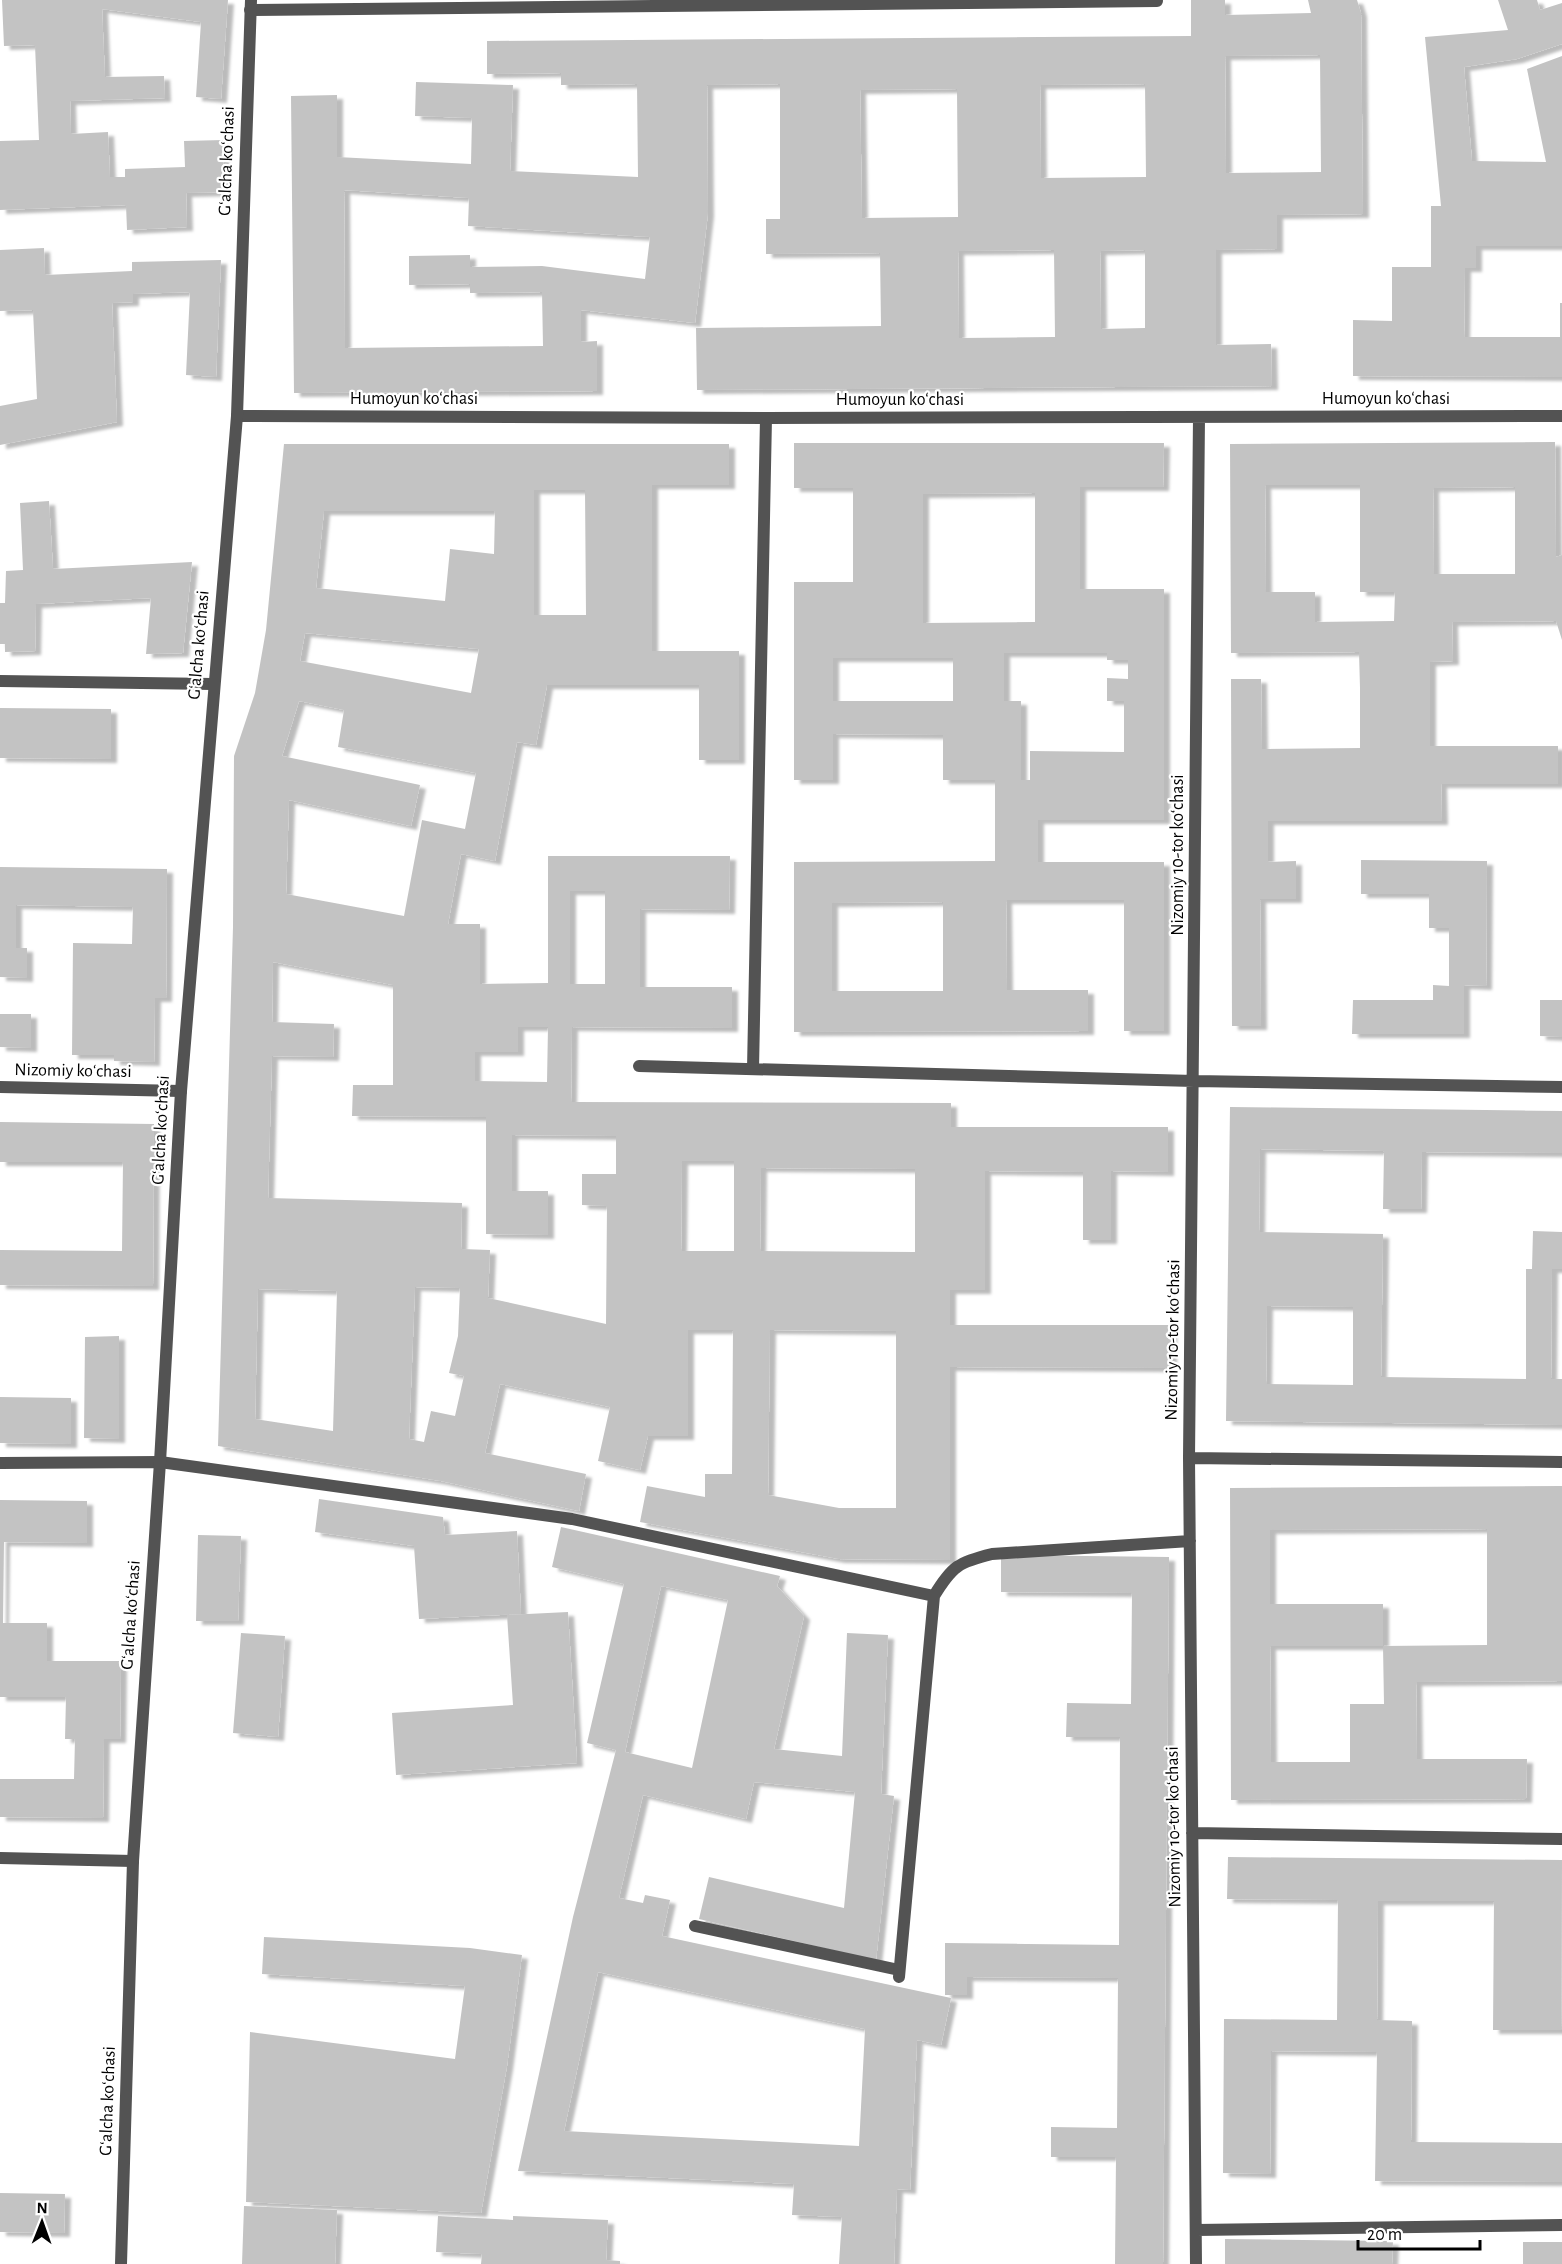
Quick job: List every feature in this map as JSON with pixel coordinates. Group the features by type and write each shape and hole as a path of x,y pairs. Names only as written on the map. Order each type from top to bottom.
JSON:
{"street":[{"path":"250,5 1157,1"},
{"name":"Gʻalcha koʻchasi","path":"122,2264 133,1861 160,1462 181,1091 237,416 250,5"},
{"name":"Humoyun koʻchasi","path":"237,416 766,418 1562,416"},
{"name":"Nizomiy 10-tor koʻchasi","path":"1196,2264 1189,1458 1199,417"},
{"path":"753,1069 766,418"},
{"path":"0,681 213,684"},
{"path":"639,1066 1194,1081 1562,1087"},
{"name":"Nizomiy koʻchasi","path":"0,1087 181,1091"},
{"path":"1189,1458 1562,1462"},
{"path":"0,1463 160,1462 572,1519 934,1596"},
{"path":"695,1926 899,1974 934,1596 946,1576 956,1566 971,1559 992,1554 1190,1541"},
{"path":"1192,1833 1562,1839"},
{"path":"0,1858 133,1861"},
{"path":"1197,2230 1562,2225"}],"building":[{"path":"2,0 228,0 221,99 196,97 201,22 102,9 105,77 164,76 165,98 70,101 71,134 108,132 110,177 125,177 125,169 185,167 184,141 223,140 224,192 186,193 187,227 127,230 126,205 0,210 0,141 39,140 35,45 4,46"},
{"path":"1191,0 1225,0 1225,15 1311,13 1308,0 1357,0 1361,13 1363,214 1277,215 1277,249 1216,250 1216,345 1271,344 1272,386 697,390 696,328 881,326 880,253 766,254 766,219 780,219 780,84 707,85 708,213 695,323 581,310 581,342 597,341 597,391 294,393 291,96 337,95 337,157 471,164 472,118 415,116 416,82 513,85 510,171 638,177 637,84 561,85 561,73 487,74 487,41 1191,36","holes":["1320,55 1321,172 1226,173 1225,56","1145,84 1146,177 1041,178 1040,85","957,89 958,217 862,218 860,90","344,190 469,198 468,226 650,237 645,279 542,266 470,267 470,255 409,256 409,285 470,284 470,293 542,292 543,346 345,348","1054,250 1055,337 959,338 958,251","1145,250 1145,328 1101,329 1100,251"]},
{"path":"1498,0 1537,0 1540,10 1562,3 1562,44 1517,59 1464,67 1472,161 1546,162 1527,69 1562,56 1562,246 1476,246 1476,268 1465,268 1464,337 1560,337 1560,303 1562,303 1562,377 1353,376 1353,320 1392,321 1392,267 1431,267 1431,206 1441,206 1425,37 1508,30"},
{"path":"44,248 45,275 132,271 132,262 221,260 216,377 186,375 190,292 133,294 133,302 112,303 117,422 0,445 0,406 37,399 33,310 0,311 0,250"},
{"path":"1555,442 1556,557 1562,555 1562,640 1556,621 1452,622 1453,661 1430,662 1430,746 1558,746 1558,784 1441,784 1442,821 1268,821 1268,862 1296,861 1296,899 1260,899 1261,1026 1232,1026 1231,679 1261,679 1262,749 1360,748 1359,652 1231,653 1230,444","holes":["1265,485 1360,485 1360,592 1395,592 1394,621 1315,622 1315,592 1266,592","1515,487 1515,574 1434,574 1433,488"]},
{"path":"794,443 1164,443 1163,487 1080,487 1080,589 1164,589 1164,820 1038,820 1038,862 1164,862 1164,1031 1124,1031 1124,900 1006,900 1007,990 1088,990 1088,1031 794,1032 794,862 995,861 995,780 943,780 943,735 833,734 833,780 794,780 794,582 853,582 853,488 794,488","holes":["1035,493 1035,622 923,623 923,494","1004,653 1107,653 1107,660 1128,660 1128,679 1107,678 1107,701 1124,701 1124,752 1030,751 1030,780 1021,780 1021,701 1004,701","833,658 953,658 953,701 833,701","943,902 943,991 832,991 832,903"]},
{"path":"284,444 729,444 729,485 652,485 652,651 739,651 739,760 699,760 699,685 547,685 536,745 517,742 495,861 461,854 448,924 480,924 480,984 548,983 548,856 730,856 729,910 640,909 640,987 732,987 732,1028 572,1027 571,1102 951,1103 951,1127 1168,1127 1168,1172 1111,1171 1111,1240 1083,1240 1083,1172 985,1171 985,1290 950,1290 950,1325 1171,1325 1171,1368 950,1367 950,1560 839,1559 640,1522 647,1486 705,1497 705,1474 732,1474 733,1330 688,1330 688,1436 648,1436 640,1470 598,1461 610,1407 500,1384 485,1453 586,1474 579,1511 441,1481 218,1446 233,927 234,756 255,693 266,630","holes":["534,490 585,490 586,615 534,615","324,511 495,511 494,554 450,549 445,601 316,588","305,633 479,649 471,693 300,661","299,701 344,710 338,747 476,773 465,829 422,820 404,916 286,894 289,800 411,826 420,785 282,756","570,891 605,891 605,984 570,984","273,962 393,985 393,1085 353,1085 352,1116 486,1117 486,1234 548,1235 548,1191 512,1191 512,1135 616,1136 616,1174 582,1174 582,1205 607,1206 606,1324 488,1298 490,1250 461,1249 462,1203 268,1198 272,1056 333,1057 334,1024 272,1022","518,1027 548,1027 547,1082 475,1081 475,1052 518,1052","682,1161 734,1161 734,1251 681,1251","761,1168 915,1169 915,1252 760,1251","415,1287 460,1288 458,1336 449,1373 464,1376 455,1416 431,1411 424,1442 409,1439","258,1289 337,1291 333,1431 255,1419","770,1330 896,1331 896,1508 839,1508 768,1495"]},
{"path":"49,501 53,569 192,562 183,653 146,654 151,598 36,604 35,651 5,652 5,644 0,644 0,603 5,603 6,571 23,570 20,503"},
{"path":"0,708 111,709 111,759 0,758"},
{"path":"1361,860 1487,861 1486,986 1464,985 1464,1034 1352,1034 1353,1000 1433,1000 1433,985 1449,986 1449,928 1429,928 1429,894 1361,894"},
{"path":"0,867 167,869 166,998 155,998 154,1062 114,1061 114,1055 72,1055 73,943 132,944 133,907 16,905 16,948 27,948 27,978 0,977"},
{"path":"1540,1000 1562,1000 1562,1037 1540,1036"},
{"path":"0,1014 31,1014 31,1048 0,1047"},
{"path":"1230,1107 1562,1111 1562,1153 1422,1152 1421,1209 1383,1209 1384,1151 1260,1149 1259,1232 1383,1234 1381,1377 1526,1379 1526,1269 1532,1269 1533,1231 1562,1232 1562,1269 1552,1269 1551,1379 1562,1379 1562,1425 1226,1421","holes":["1267,1306 1353,1307 1353,1385 1266,1384"]},
{"path":"0,1122 154,1124 153,1286 0,1285 0,1250 122,1251 123,1162 0,1162"},
{"path":"119,1336 119,1439 84,1438 85,1337"},
{"path":"0,1397 71,1398 71,1444 0,1443"},
{"path":"1562,1486 1562,1681 1416,1682 1417,1759 1527,1759 1526,1799 1231,1800 1230,1488","holes":["1487,1529 1487,1645 1383,1646 1383,1604 1270,1604 1270,1530","1270,1646 1383,1646 1384,1704 1350,1704 1350,1762 1271,1762"]},
{"path":"319,1499 443,1517 445,1535 517,1531 521,1614 419,1619 414,1546 315,1532"},
{"path":"0,1500 87,1501 87,1543 4,1542 3,1623 47,1623 47,1661 121,1661 120,1739 104,1739 103,1818 0,1817 0,1779 74,1779 75,1739 65,1739 66,1697 0,1697"},
{"path":"561,1527 780,1576 777,1586 804,1616 774,1749 842,1756 847,1633 888,1635 881,1794 894,1796 876,1960 699,1919 709,1877 844,1908 855,1792 754,1782 746,1819 643,1795 619,1898 643,1903 645,1895 670,1900 662,1936 951,1998 941,2045 917,2040 910,2190 897,2189 894,2264 839,2264 842,2217 792,2215 794,2184 518,2171 573,1917 616,1750 587,1743 624,1584 552,1567","holes":["661,1586 728,1600 692,1768 625,1752","598,1972 865,2029 859,2146 564,2131"]},
{"path":"198,1535 241,1536 238,1621 196,1621"},
{"path":"1001,1555 1169,1557 1163,2264 1115,2264 1116,2157 1051,2157 1051,2127 1117,2128 1118,1978 967,1977 967,1995 945,1995 945,1943 1119,1945 1120,1737 1066,1737 1067,1703 1131,1704 1132,1593 1001,1592"},
{"path":"568,1612 577,1763 396,1775 392,1713 513,1705 507,1615"},
{"path":"241,1633 285,1636 278,1737 233,1733"},
{"path":"1228,1857 1562,1860 1561,2030 1493,2030 1494,1901 1378,1901 1377,2020 1412,2021 1411,2142 1562,2143 1562,2182 1375,2181 1377,2052 1271,2051 1270,2174 1223,2173 1224,2019 1337,2020 1338,1900 1227,1899"},
{"path":"264,1937 470,1948 522,1955 507,2066 481,2213 246,2202 250,2032 455,2059 465,1986 262,1974"},
{"path":"0,2193 65,2194 64,2233 0,2232"},
{"path":"244,2206 337,2210 335,2264 242,2264"},
{"path":"438,2216 513,2220 513,2216 608,2220 606,2260 620,2261 620,2264 481,2264 482,2254 436,2252"},
{"path":"1225,2239 1393,2241 1392,2264 1225,2264"},
{"path":"1523,2242 1562,2242 1562,2264 1523,2264"}]}
